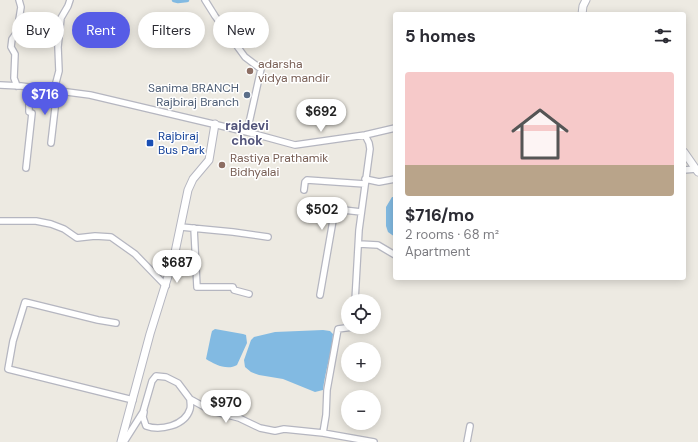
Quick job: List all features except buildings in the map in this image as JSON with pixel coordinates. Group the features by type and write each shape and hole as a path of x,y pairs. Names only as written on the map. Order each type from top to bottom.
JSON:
{"street":[{"path":"17,86 14,78 15,54 11,47 12,39 17,32 21,7 19,0"},
{"path":"51,143 55,90 59,70 58,47 61,18 70,0"},
{"path":"205,0 245,57 261,69 247,132"},
{"path":"582,12 586,0"},
{"path":"0,85 29,87 90,95 215,124 295,145 365,135 393,128"},
{"path":"26,168 32,113 29,112 29,87"},
{"path":"122,442 150,334 174,257 188,190 193,180 209,160 215,124"},
{"path":"355,294 361,212 370,149 365,135"},
{"path":"686,155 697,170"},
{"path":"686,170 697,170"},
{"path":"304,190 305,182 308,180 379,182 393,180"},
{"path":"320,295 335,209 361,212"},
{"path":"0,221 36,221 51,224 64,229 77,238 95,236 111,237 135,254 166,286"},
{"path":"180,227 268,237"},
{"path":"194,228 197,287 233,287 234,290 250,294"},
{"path":"359,244 378,245 393,254"},
{"path":"116,323 25,302 13,341 8,369 132,400"},
{"path":"323,433 326,415 327,390 338,329 341,329"},
{"path":"122,442 142,412 146,396 152,381 156,376 166,377 178,383 190,399 212,411 239,418 260,428 323,433 374,442"},
{"path":"146,396 143,417 146,426 153,428 173,425 183,420 190,409 190,399"},
{"path":"467,442 470,426"}],"water":[{"path":"393,197 393,236 388,232 386,226 386,207"},
{"path":"215,329 246,335 247,343 237,365 233,367 225,367 217,365 206,359 212,331"},
{"path":"330,331 333,334 323,390 315,392 283,379 259,375 251,372 245,367 244,360 251,340 254,337 275,332"}],"waterway":[{"path":"174,0 187,0"}],"place":[{"name":"adarsha vidya mandir","path":"250,71"},
{"name":"Sanima BRANCH Rajbiraj Branch","path":"247,95"},
{"name":"Rajbiraj Bus Park","path":"150,143"},
{"name":"Rastiya Prathamik Bidhyalai","path":"222,165"}],"district":[{"name":"rajdevi chok","path":"247,132"}]}
